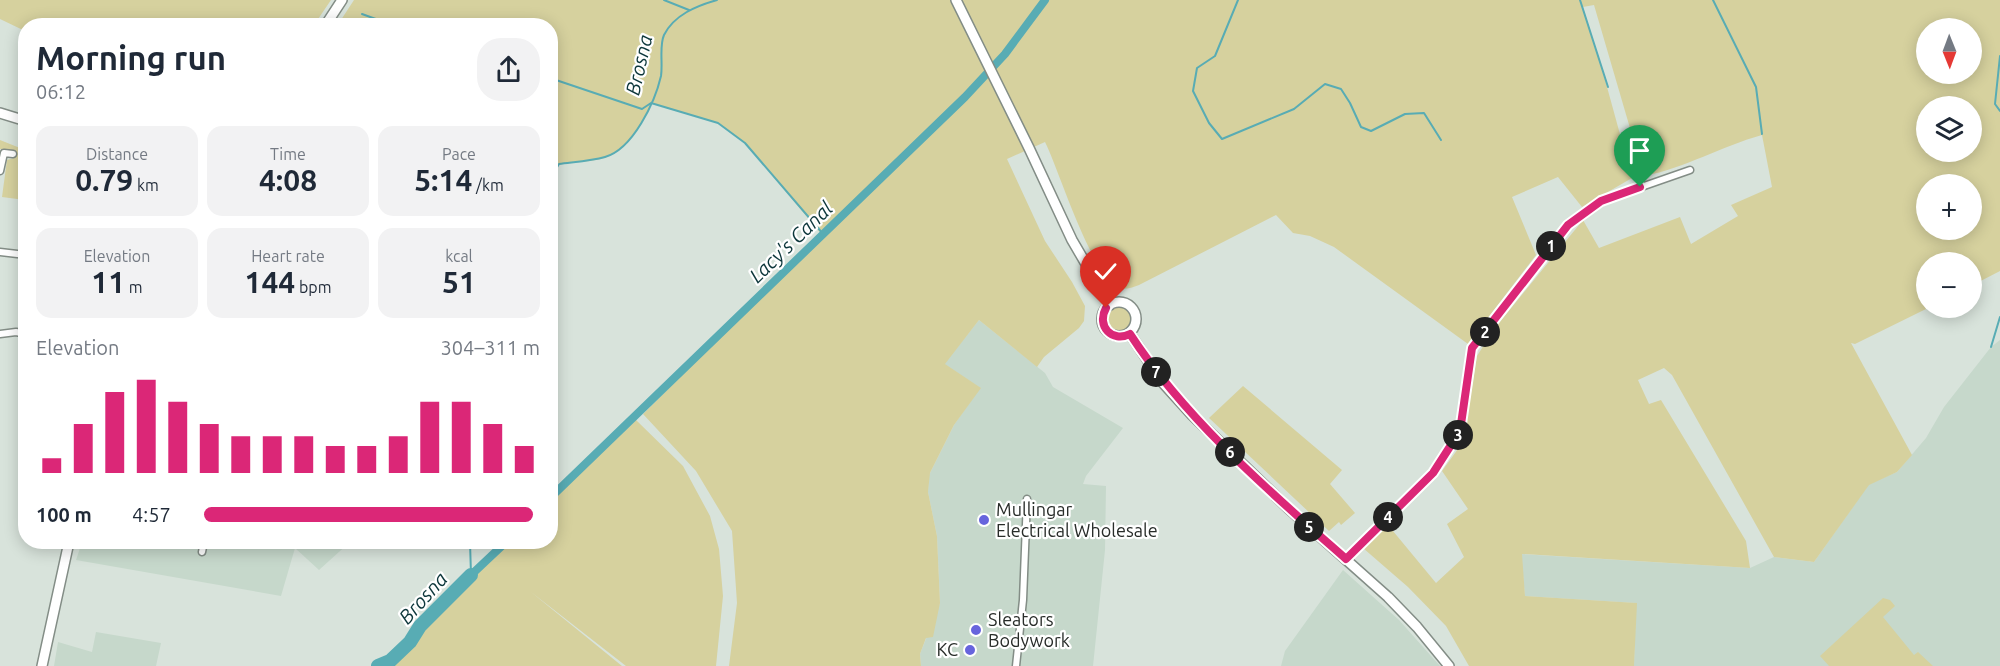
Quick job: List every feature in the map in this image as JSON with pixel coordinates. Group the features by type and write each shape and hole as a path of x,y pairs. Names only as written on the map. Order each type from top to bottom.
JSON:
{"main road":[{"path":"330,18 342,0"},
{"path":"956,0 1072,240 1110,304"},
{"path":"0,113 18,118"},
{"path":"1120,302 1133,308 1137,319 1134,330 1130,334 1120,337 1106,330 1102,319 1110,304 1120,302"},
{"path":"1130,334 1163,382 1192,415 1288,508 1388,597 1417,627 1449,666"},
{"path":"42,666 67,549"}],"street":[{"path":"0,171 4,153 13,154"},
{"path":"1346,559 1433,473 1460,431 1472,348 1568,225 1601,201 1690,170"},
{"path":"0,252 18,254"},
{"path":"0,334 18,332"},
{"path":"1016,666 1023,600 1027,499"}],"shaded area":[{"path":"0,0 331,0 319,18 18,18 18,28 0,19"},
{"path":"354,0 2000,0 2000,271 1982,280 1982,252 1916,252 1916,314 1855,344 1851,343 1912,455 1897,472 1869,485 1814,562 1774,557 1672,375 1664,368 1638,380 1649,404 1661,400 1746,541 1750,568 1522,554 1525,596 1637,603 1634,666 1469,666 1446,626 1408,587 1363,548 1388,525 1436,583 1464,557 1447,524 1468,509 1442,471 1463,442 1477,356 1494,329 1583,220 1599,248 1680,217 1691,244 1738,216 1731,205 1772,187 1762,135 1674,168 1644,176 1594,5 1583,7 1632,178 1582,207 1558,177 1512,197 1536,255 1468,344 1334,247 1310,236 1293,233 1276,215 1139,285 1121,288 1110,281 1088,245 1045,142 1007,159 1045,241 1085,306 1084,321 1079,328 1044,357 1037,367 979,320 945,364 981,388 954,425 930,473 928,492 937,536 940,603 933,637 926,638 920,654 921,666 729,666 737,603 732,531 696,471 643,414 823,236 745,143 718,123 652,103 634,134 622,148 607,157 558,166 558,18 342,18"},
{"path":"0,140 18,147 18,199 2,197 7,160 14,158 16,152 0,149"},
{"path":"1120,307 1125,308 1131,314 1131,324 1125,330 1120,331 1115,330 1109,324 1108,319 1109,314 1115,308"},
{"path":"979,320 1045,373 1053,387 1123,428 1086,476 1083,484 1106,486 1105,550 1093,666 921,666 920,654 940,603 937,536 928,492 929,475 954,425 980,388 944,364"},
{"path":"2000,340 2000,666 1634,666 1636,603 1525,596 1521,554 1750,568 1774,557 1814,562 1869,484 1897,472 1926,438 1944,407 1991,347"},
{"path":"1243,386 1342,470 1330,484 1355,513 1341,525 1339,522 1329,531 1209,418"},
{"path":"636,420 683,466 710,516 719,549 723,596 716,666 626,666 531,592 622,666 378,666 403,650 420,626 500,549 558,549 558,494"},
{"path":"80,549 295,549 281,596 76,560"},
{"path":"296,549 342,549 319,570"},
{"path":"1343,570 1399,620 1440,666 1281,666 1285,651"},
{"path":"1883,598 1890,600 1895,606 1883,617 1914,655 1918,652 1933,666 1829,666 1820,656"},
{"path":"96,632 161,643 156,666 54,666 58,642 92,652"}],"waterway":[{"path":"664,0 689,10"},
{"name":"Brosna","path":"558,166 605,157 625,145 641,123 654,98 661,76 661,49 668,28 686,12 717,0"},
{"name":"Lacy's Canal","path":"558,490 965,97 1005,54 1045,0"},
{"path":"1238,0 1215,56 1197,68 1193,91 1209,123 1222,139 1294,109 1325,84 1341,89 1361,127 1371,131 1405,114 1424,113 1441,140"},
{"path":"1580,0 1608,87"},
{"path":"1713,0 1756,87 1762,134"},
{"path":"362,14 373,18"},
{"path":"2000,56 1995,104 2000,111"},
{"path":"558,81 642,109 651,103 718,123 745,143 824,235"},
{"path":"1991,347 2000,317"},
{"name":"Brosna","path":"470,549 471,575"},
{"name":"Lacy's Canal","path":"471,575 499,549"},
{"name":"Brosna","path":"378,666 390,661 410,642 420,626 471,575"}],"place":[{"name":"Mullingar Electrical Wholesale","path":"984,520"},
{"name":"Sleators Bodywork","path":"976,630"},
{"name":"KC","path":"970,650"}],"route":[{"path":"1106,308 1102,319 1109,334 1120,337 1130,334 1163,382 1192,415 1288,508 1346,559 1433,473 1460,431 1472,348 1568,225 1601,201 1640,187"}]}
